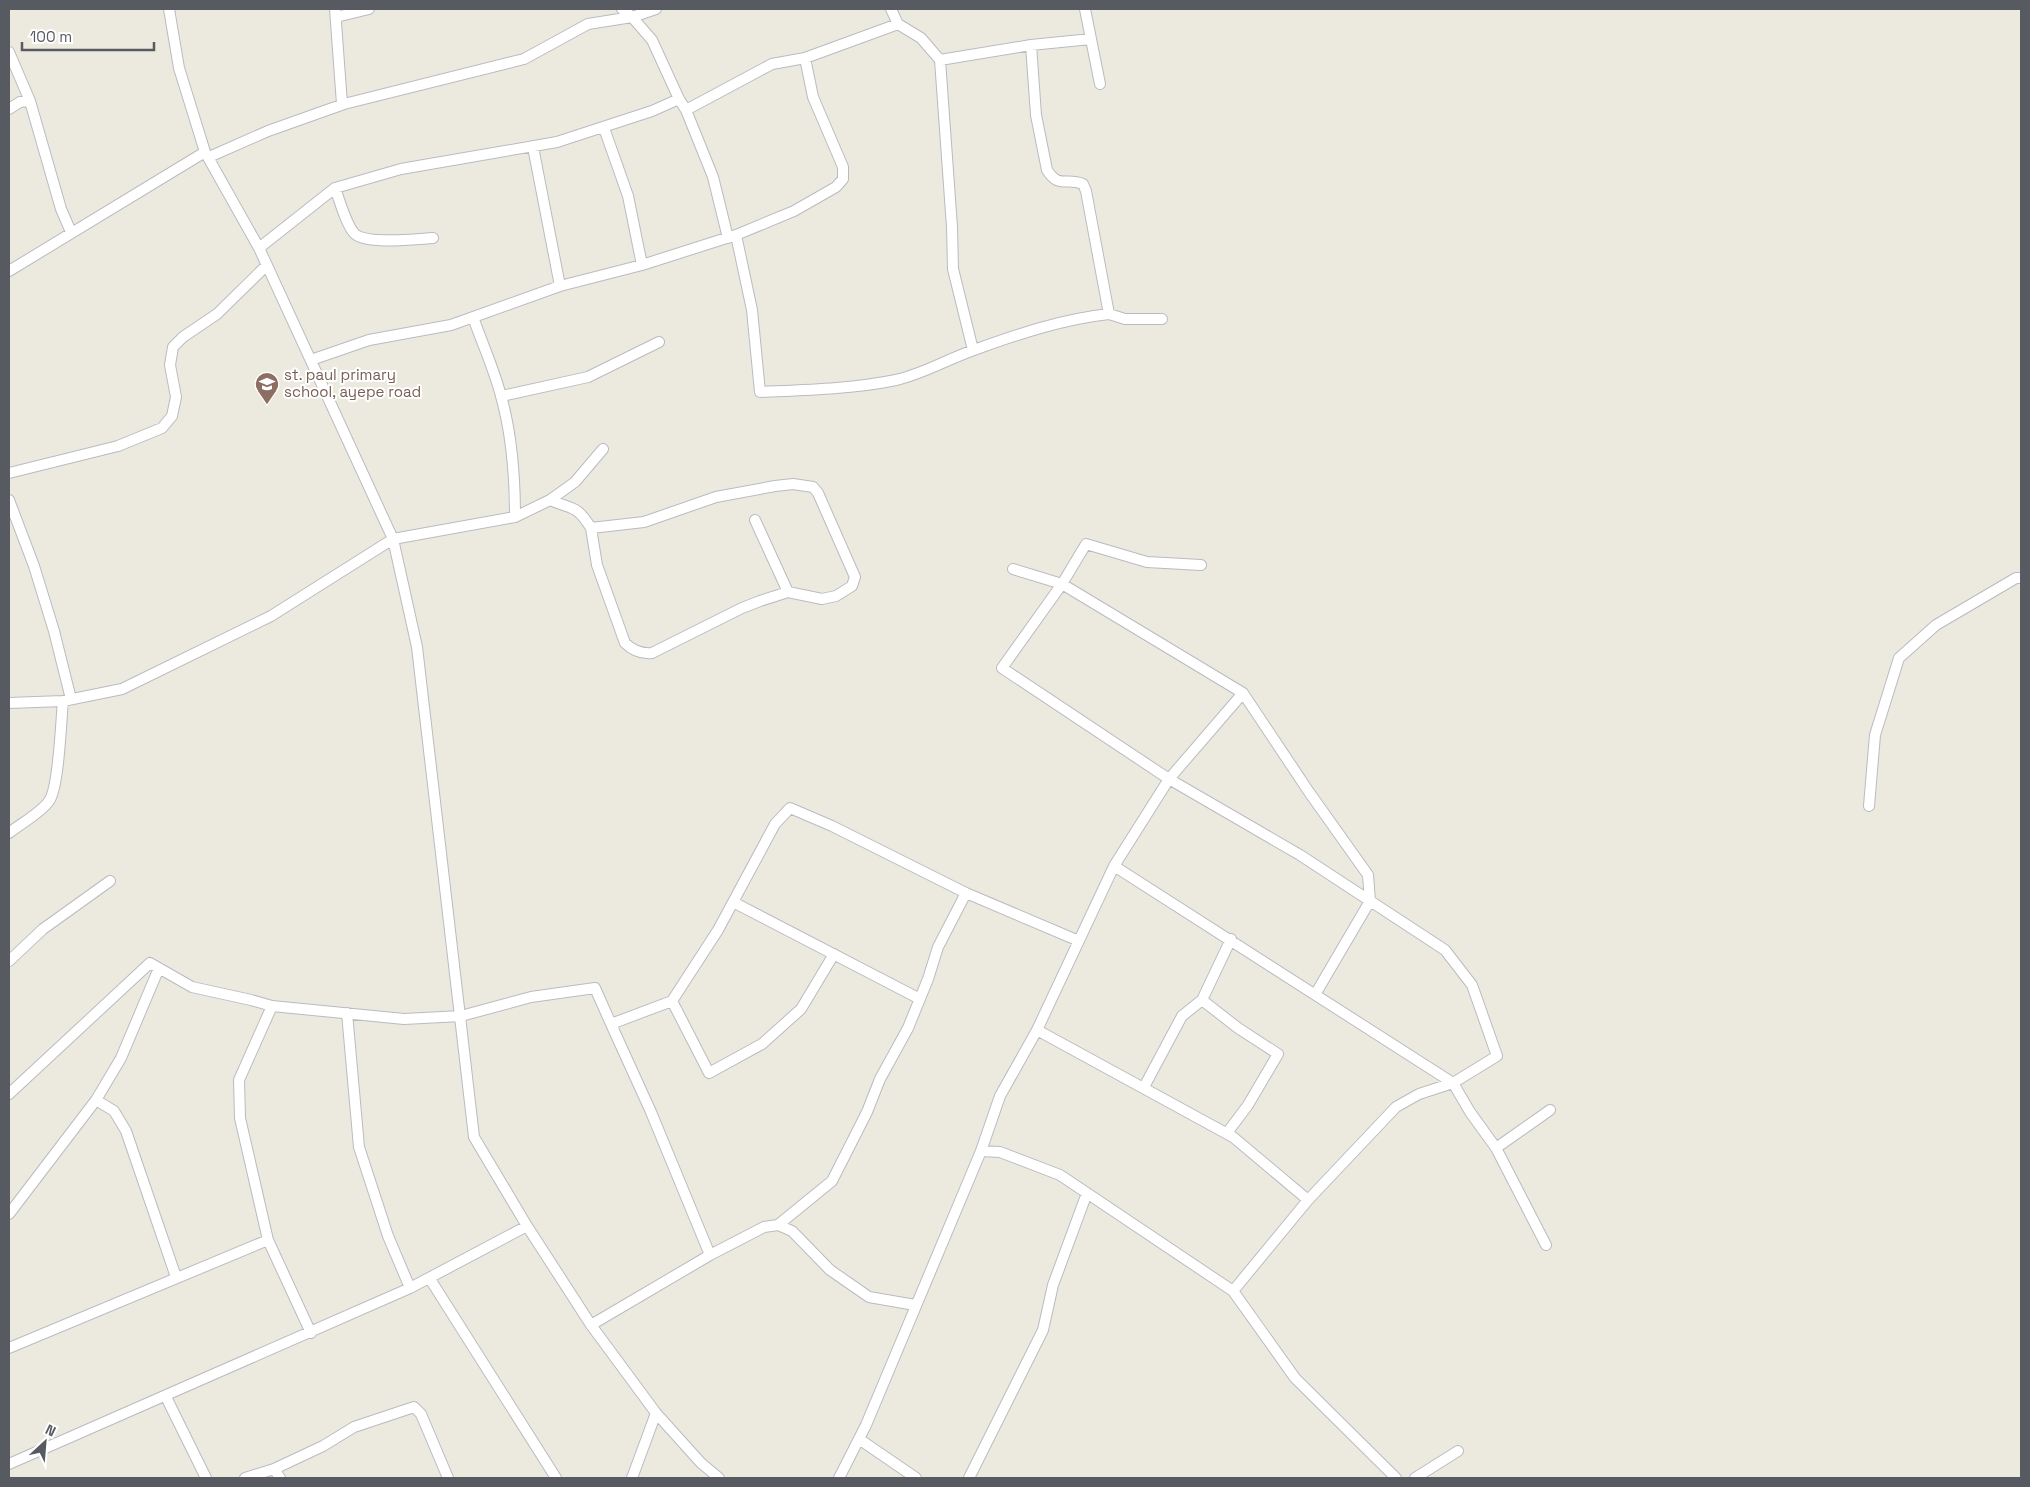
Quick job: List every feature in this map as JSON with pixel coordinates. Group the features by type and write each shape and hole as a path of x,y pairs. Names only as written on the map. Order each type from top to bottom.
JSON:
{"street":[{"path":"169,9 179,68 207,155 259,248 392,539 417,647 474,1137 527,1226 592,1324 656,1413 701,1463 719,1478"},
{"path":"342,104 335,13 369,9"},
{"path":"622,9 632,16 652,40 686,110 713,177 752,310 760,392 847,387 898,380 973,350 1056,324 1086,317 1109,314 1125,319 1162,319"},
{"path":"9,271 70,232 207,155 342,104 524,60 588,24 632,16 656,9"},
{"path":"890,9 898,24 921,38 940,60 952,226 953,269 973,350"},
{"path":"1085,9 1100,84"},
{"path":"686,110 772,64 805,58 898,24"},
{"path":"940,60 1031,45 1091,39"},
{"path":"1031,45 1036,115 1047,170 1052,178 1060,183 1076,181 1083,184 1086,191 1109,314"},
{"path":"9,52 30,101 70,232"},
{"path":"311,360 369,340 440,328 560,286 642,265 732,237 794,211 836,187 843,179 842,168 813,97 805,58"},
{"path":"259,248 335,188 401,169 533,147 604,128 679,99"},
{"path":"9,109 20,102 30,101"},
{"path":"604,128 628,196 642,265"},
{"path":"533,147 560,286"},
{"path":"335,188 351,229 358,236 373,240 433,238"},
{"path":"9,473 118,446 162,428 172,416 176,397 170,365 173,347 183,337 217,314 267,265"},
{"path":"473,317 502,396 514,473 515,517"},
{"path":"502,396 588,377 659,342"},
{"path":"9,703 67,700 122,689 271,616 392,539 515,517 550,500 575,482 603,449"},
{"path":"550,500 582,513 591,528 597,565 625,643 637,652 652,653 742,608 788,592 822,599 847,591 855,580 818,493 813,487 793,484 775,486 716,497 644,522 591,528"},
{"path":"9,500 34,566 54,631 67,700 52,794 44,806 9,833"},
{"path":"755,520 788,592"},
{"path":"1201,565 1147,562 1086,544 1062,584 1002,668 1169,779 1300,855 1445,950 1472,985 1497,1056 1453,1083 1419,1094 1396,1107 1308,1200 1232,1291"},
{"path":"1013,569 1062,584 1243,693 1309,792 1368,874 1370,901 1316,993"},
{"path":"1868,806 1875,735 1899,658 1936,625 2016,578 2021,578"},
{"path":"839,1478 859,1439 981,1151 1000,1096 1037,1030 1114,866 1169,779 1243,693"},
{"path":"611,1024 672,1001 718,930 775,824 786,810 792,808 966,893 1079,941"},
{"path":"1114,866 1316,993 1453,1083 1470,1112 1496,1148 1546,1245"},
{"path":"9,961 43,929 110,880"},
{"path":"592,1324 710,1255 764,1227 778,1225 832,1181 867,1112 880,1079 908,1028 938,947 966,893"},
{"path":"732,902 920,999"},
{"path":"1144,1087 1182,1016 1202,1000 1231,940"},
{"path":"672,1001 709,1073 762,1044 800,1009 834,954"},
{"path":"9,1094 150,963 192,987 272,1006 404,1019 460,1016 531,996 595,988 651,1112 710,1255"},
{"path":"9,1214 96,1100 121,1058 159,968"},
{"path":"1202,1000 1238,1028 1278,1054 1248,1105 1227,1133"},
{"path":"272,1006 240,1080 240,1118 268,1240 311,1333"},
{"path":"347,1014 359,1147 388,1236 410,1288"},
{"path":"1037,1030 1227,1133 1308,1200"},
{"path":"96,1100 114,1111 126,1131 176,1276"},
{"path":"1496,1148 1550,1110"},
{"path":"981,1151 1000,1152 1060,1175 1232,1291 1295,1378 1396,1478"},
{"path":"968,1478 1043,1330 1053,1285 1087,1193"},
{"path":"778,1225 792,1231 830,1270 869,1297 915,1306"},
{"path":"9,1464 166,1397 430,1279 527,1226"},
{"path":"9,1348 176,1276 268,1240"},
{"path":"430,1279 556,1478"},
{"path":"166,1397 206,1478"},
{"path":"245,1478 274,1469 323,1446 354,1427 414,1407 421,1414 448,1478"},
{"path":"632,1478 656,1413"},
{"path":"859,1439 916,1478"},
{"path":"1414,1478 1458,1450"},
{"path":"274,1469 280,1478"}],"place":[{"name":"st. paul primary school, ayepe road","path":"267,405"}]}
